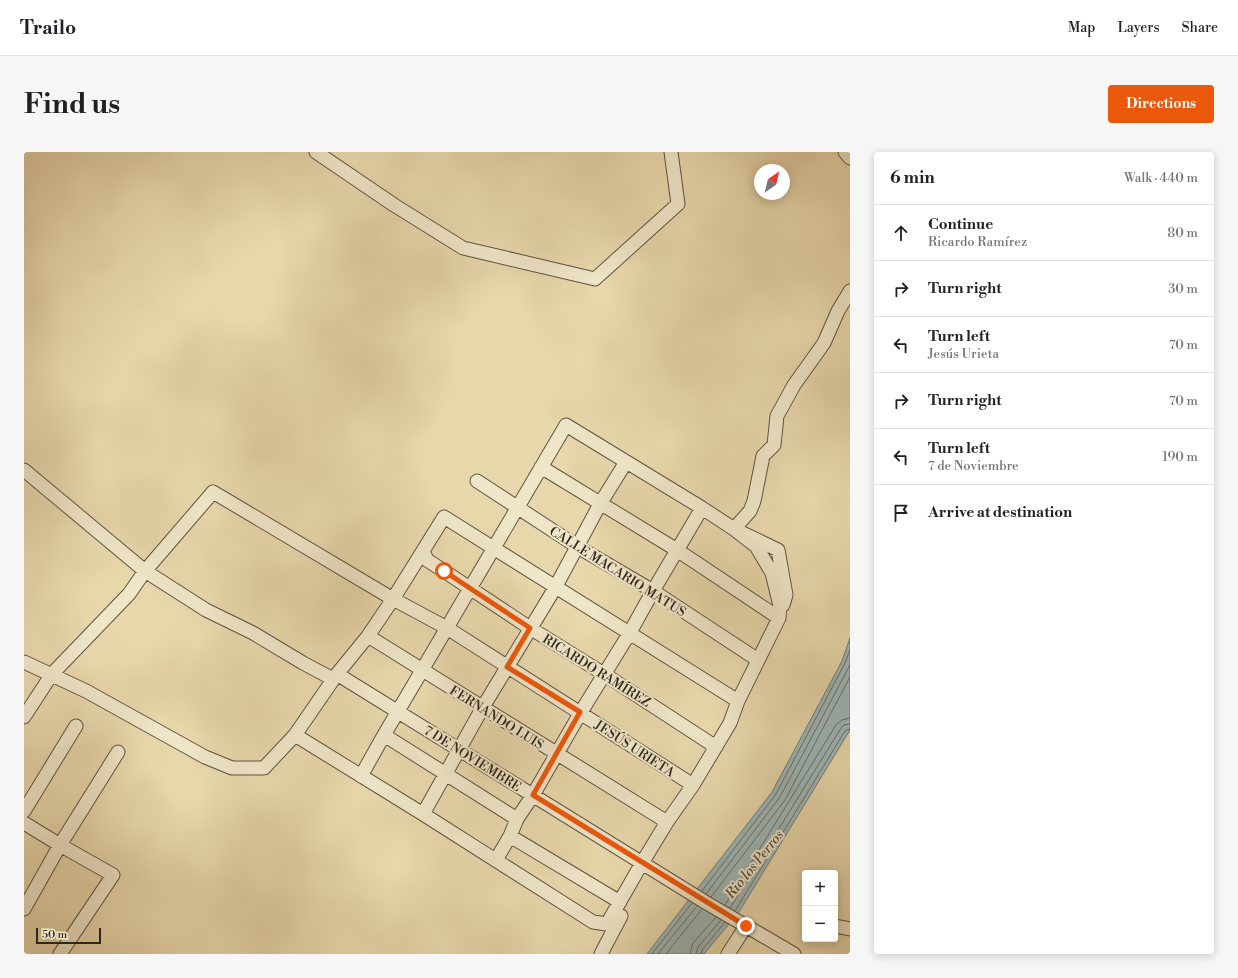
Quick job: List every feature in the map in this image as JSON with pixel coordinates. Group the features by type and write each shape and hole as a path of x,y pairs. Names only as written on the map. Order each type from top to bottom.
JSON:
{"street":[{"path":"316,152 394,205 463,248 595,279 678,204 671,152"},
{"path":"845,152 850,158"},
{"path":"734,529 750,511 752,506 762,456 774,445 777,416 794,385 824,343 838,311 850,291"},
{"path":"295,736 423,814 594,922 607,924 667,822 693,785 730,723 738,701 779,618 780,606 772,573 756,546 734,529 566,425 361,776"},
{"path":"423,814 507,667 556,588 600,504 626,462"},
{"path":"541,468 677,550 779,618"},
{"name":"7 DE NOVIEMBRE","path":"24,470 145,571 206,610 253,633 303,663 335,677 398,712 705,902 794,954"},
{"name":"CALLE MACARIO MATUS","path":"477,481 578,547 653,591 758,660"},
{"name":"JESÚS URIETA","path":"145,571 213,492 393,599 447,628 693,785"},
{"path":"496,860 510,836 517,819 557,755 580,712 629,634 702,508"},
{"path":"24,662 86,691 205,757 232,768 264,768 295,736 335,677 368,636 444,517 738,701"},
{"name":"RICARDO RAMÍREZ","path":"422,551 427,560 716,747"},
{"path":"24,717 52,674 129,594 145,571"},
{"name":"FERNANDO LUIS","path":"368,636 557,755 667,822"},
{"path":"24,811 76,726"},
{"path":"384,735 445,775 517,819"},
{"path":"24,909 60,845 118,752"},
{"path":"24,823 113,874 60,954"},
{"path":"510,836 620,902"},
{"path":"601,954 626,906 642,863"},
{"path":"838,927 850,929"},
{"path":"728,954 749,928"}],"water":[{"name":"Rio los Perros","path":"850,638 850,730 739,912 704,954 647,954 772,792 842,661"}],"route":[{"path":"444,571 530,628 507,667 580,712 533,795 746,926"}]}
